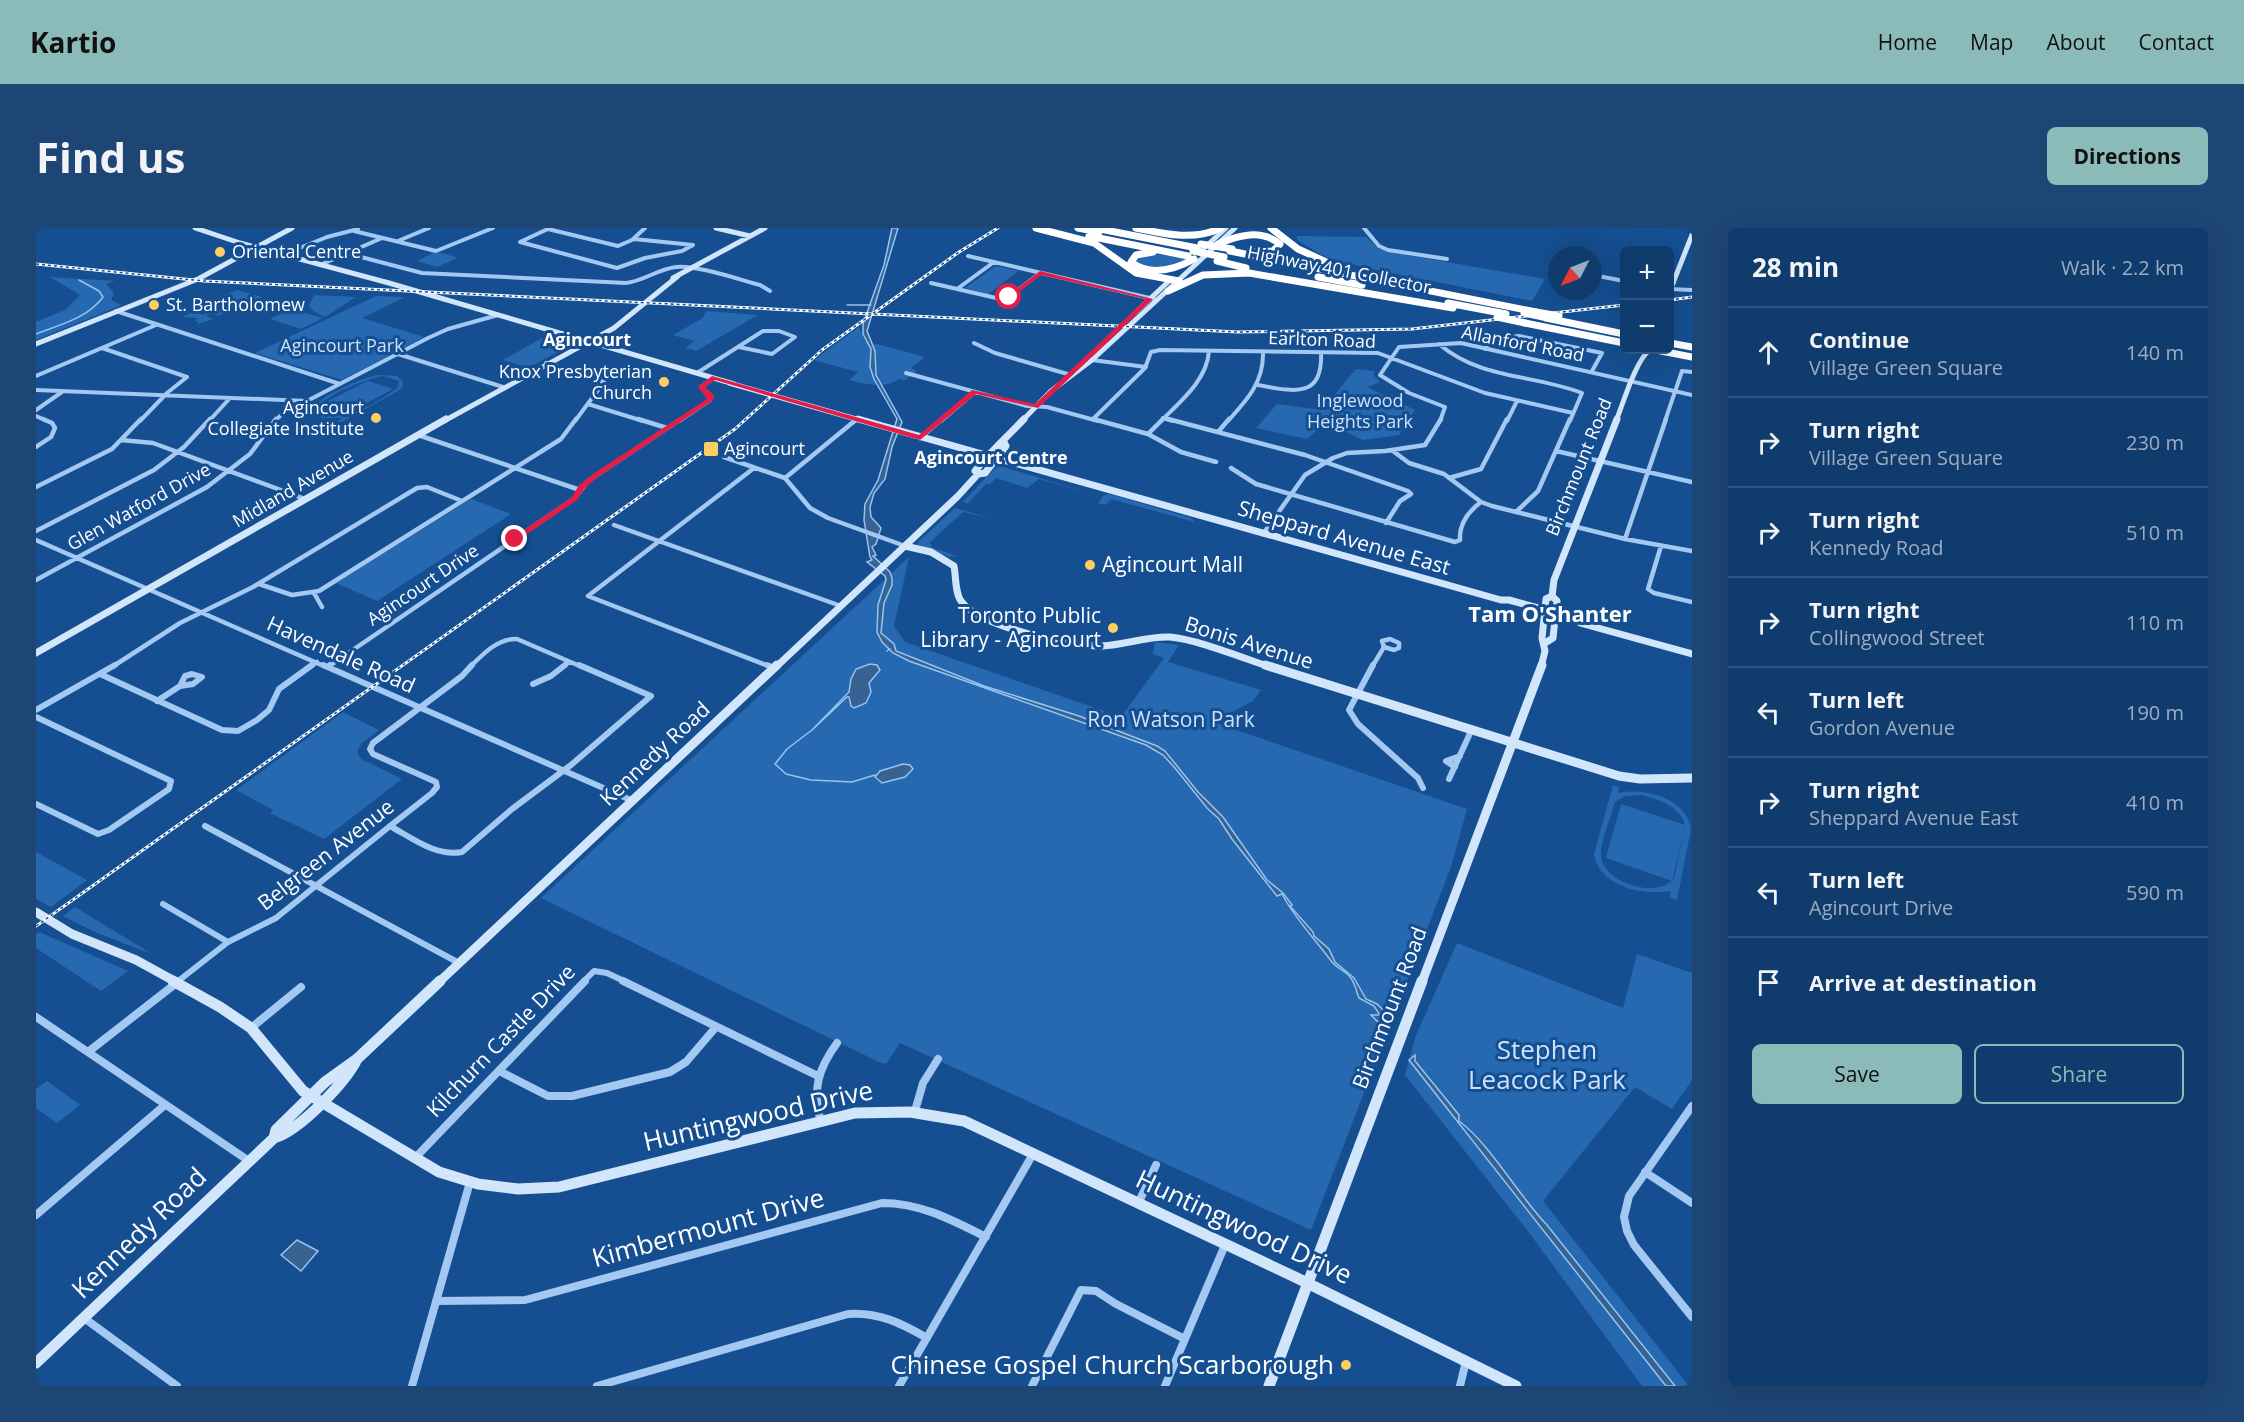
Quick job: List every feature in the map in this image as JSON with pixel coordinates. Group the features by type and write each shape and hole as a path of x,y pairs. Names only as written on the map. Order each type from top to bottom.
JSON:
{"highway":[{"path":"1036,228 1094,243 1130,270 1179,281"},
{"path":"1047,228 1193,251 1228,253 1620,328"},
{"path":"1066,228 1193,251"},
{"path":"1078,228 1193,251"},
{"path":"1095,228 1193,251"},
{"path":"1113,228 1167,239 1193,251"},
{"path":"1136,228 1194,237 1206,235 1221,228"},
{"path":"1271,228 1310,256 1340,268 1620,335"},
{"path":"1193,251 1176,269 1161,271 1143,269 1131,262 1136,255 1151,252 1193,251 1265,252 1273,251 1280,244 1271,237 1252,234 1237,235 1218,244"},
{"name":"Highway 401 Collector","path":"1193,251 1217,262 1497,317 1528,321 1620,342"},
{"path":"1228,253 1506,314 1528,321 1620,335"},
{"path":"1168,291 1203,275 1249,273 1453,308"},
{"path":"1674,339 1692,342"},
{"path":"1674,348 1692,347"},
{"path":"1674,349 1692,352"},
{"path":"1674,351 1692,357"}],"main road":[{"name":"Sheppard Avenue East","path":"195,228 382,282 432,299 440,299 588,340 960,448 1016,467 1025,467 1163,506 1169,510 1178,510 1692,654"},
{"path":"36,344 199,277 292,228"},
{"path":"716,228 750,236"},
{"name":"Midland Avenue","path":"36,653 503,387 621,323 678,276 765,228"},
{"name":"Kennedy Road","path":"1072,374 1074,369 1171,280 1193,251 1226,228"},
{"name":"Kennedy Road","path":"978,474 975,471 998,443 1004,442 1016,425 1072,374 1080,371 1235,228"},
{"path":"1674,278 1692,236"},
{"name":"Birchmount Road","path":"1552,596 1554,580 1574,527 1632,380 1645,354"},
{"name":"Kennedy Road","path":"36,1363 274,1138 284,1135 316,1100 353,1070 357,1059 887,563 978,474 985,473 1006,446 1004,442"},
{"name":"Bonis Avenue","path":"905,546 920,554 938,557 955,568 958,596 964,606 1016,628 1091,647 1156,637 1178,638 1618,776 1640,779 1692,778"},
{"name":"Birchmount Road","path":"1269,1386 1544,656 1545,643 1542,638 1546,599 1552,596"},
{"name":"Birchmount Road","path":"1545,643 1552,640 1557,601 1552,596"},
{"name":"Huntingwood Drive","path":"36,912 72,934 136,960 177,982 251,1028 303,1091 439,1172 470,1182 518,1189 559,1187 855,1113 889,1110 915,1111 964,1121 1308,1284 1516,1386"}],"street":[{"path":"285,254 327,237 360,228"},
{"path":"397,242 429,228"},
{"path":"354,231 441,251 493,228"},
{"path":"634,239 693,245 677,253 650,256 624,268 617,268 520,242 549,229 621,246 634,239 645,228"},
{"path":"1364,228 1379,246 1388,250 1447,259"},
{"path":"320,265 382,238"},
{"path":"346,254 425,273 626,283 642,281 673,266 692,268 760,285 770,291"},
{"path":"968,256 1159,299"},
{"path":"957,289 994,262"},
{"path":"931,283 1005,300 1040,273"},
{"path":"1602,277 1620,280"},
{"path":"1674,288 1692,290"},
{"path":"115,311 340,384"},
{"name":"Glen Watford Drive","path":"36,580 207,487 250,454 275,420 307,401 448,329 498,315"},
{"path":"36,376 157,324"},
{"path":"697,373 739,347 768,330 795,337 772,354 739,347"},
{"path":"1485,348 1492,339 1519,336 1599,352 1602,354 1592,371"},
{"path":"974,343 998,354 1072,374"},
{"name":"Allanford Road","path":"1391,357 1402,346 1456,343 1592,371 1692,395"},
{"path":"1439,344 1449,354 1475,365 1581,392 1583,395 1538,491 1516,512"},
{"path":"36,488 100,456 121,440 187,376 102,348"},
{"name":"Earlton Road","path":"1093,419 1146,367 1151,352 1156,350 1375,353 1409,361 1447,380 1517,401 1573,413"},
{"path":"1148,434 1206,373 1210,358 1209,351"},
{"path":"1218,432 1258,385 1264,370 1263,352"},
{"path":"1258,385 1297,390 1312,386 1317,382 1322,368 1321,353"},
{"path":"397,354 503,387"},
{"path":"1263,534 1307,473 1325,462 1353,452 1393,450 1425,445 1446,409 1382,378 1380,372 1391,357"},
{"path":"1092,360 1146,367"},
{"path":"259,584 292,595 314,593 561,439 603,381 546,363"},
{"path":"1625,539 1682,371 1692,372"},
{"path":"906,374 1148,434 1165,441 1181,452 1216,462"},
{"name":"Agincourt Drive","path":"328,667 575,498 596,475 710,400 711,396 701,387 714,378"},
{"path":"36,390 307,401"},
{"path":"36,410 62,392"},
{"path":"920,438 975,392"},
{"path":"36,531 150,473 179,452 230,398"},
{"path":"1449,478 1481,469 1517,401"},
{"path":"588,404 667,428"},
{"path":"36,416 52,423 55,428 51,437 36,447"},
{"path":"1163,418 1304,454 1410,492 1400,501 1386,523"},
{"path":"785,478 857,419"},
{"path":"418,435 580,490"},
{"path":"121,440 153,443 305,499"},
{"path":"1393,450 1409,463 1449,478 1481,502 1625,539 1692,551"},
{"path":"1556,451 1692,483"},
{"path":"724,457 785,478 810,508 861,532 905,546"},
{"path":"754,468 588,596 774,668"},
{"path":"1231,468 1256,484 1458,542 1459,532 1467,516 1481,502"},
{"path":"36,710 201,612 259,584 417,488 428,486 462,501"},
{"path":"614,525 841,606"},
{"name":"Havendale Road","path":"36,540 633,801"},
{"path":"1661,546 1648,589 1654,593 1692,602"},
{"path":"314,593 322,607"},
{"path":"390,826 442,853 458,854 651,696 640,689 517,639 507,638 472,663 462,676 420,708"},
{"path":"1384,647 1349,710 1351,717 1418,778 1423,788"},
{"path":"100,674 222,730 235,732 246,728 267,713 279,689 317,662"},
{"path":"533,684 551,676 569,662"},
{"path":"157,701 180,686"},
{"name":"Belgreen Avenue","path":"87,1052 228,942 268,923 432,793 437,785 433,781 373,754 370,749 373,743 420,708"},
{"path":"36,717 171,782 169,789 109,830 98,834 36,804"},
{"path":"1449,778 1472,729"},
{"path":"1455,767 1446,761 1461,756"},
{"path":"205,826 459,963"},
{"path":"163,904 228,942"},
{"name":"Kilchurn Castle Drive","path":"414,1158 594,971 607,973 816,1075"},
{"path":"251,1028 301,987"},
{"path":"36,1017 250,1162"},
{"path":"499,1071 548,1096 572,1096 670,1072 686,1062 716,1027"},
{"path":"821,1122 816,1105 816,1075 837,1043"},
{"path":"915,1111 917,1098 927,1075 938,1059"},
{"path":"36,1215 165,1105"},
{"path":"1692,1106 1689,1115 1645,1172 1626,1201 1623,1217 1627,1231 1644,1259 1692,1317"},
{"path":"899,1386 1033,1154"},
{"path":"1138,1204 1156,1165"},
{"path":"1645,1172 1692,1203"},
{"path":"412,1386 470,1182"},
{"name":"Kimbermount Drive","path":"436,1301 525,1300 882,1203 906,1202 920,1205 986,1237"},
{"path":"1165,1386 1225,1245"},
{"path":"1032,1386 1081,1290 1096,1291 1116,1304 1185,1339"},
{"path":"597,1386 848,1314 862,1312 885,1316 927,1338"},
{"path":"84,1318 165,1383 177,1386"},
{"path":"1460,1386 1466,1361"}],"green space":[{"path":"1297,236 1366,237 1379,249 1389,252 1545,279 1532,301 1367,268 1325,257 1297,240"},
{"path":"433,253 443,253 458,258 437,267 417,261"},
{"path":"1148,253 1188,258 1174,267 1163,269 1135,263 1137,256"},
{"path":"996,266 1019,271 988,294 965,288"},
{"path":"50,277 115,281 106,284 114,293 111,300 122,305 36,340 36,322 65,310 80,295"},
{"path":"238,290 262,297 242,306 218,298"},
{"path":"314,295 356,297 325,317 313,311 309,306"},
{"name":"Agincourt Park","path":"376,296 405,297 362,318 424,337 342,380 255,353"},
{"path":"218,299 240,307 218,316 211,313 206,316 213,319 196,325 199,323 195,320 199,318 182,317 193,312 203,315 208,313 195,308"},
{"path":"291,309 323,318 301,329 270,319"},
{"path":"706,311 758,315 696,351 685,348 694,341 673,335 703,318"},
{"path":"859,327 865,341 925,357 911,368 917,371 905,380 899,379 881,385 868,384 849,380 858,372 814,360"},
{"path":"549,334 576,342 528,368 503,360"},
{"name":"Inglewood Heights Park","path":"1356,369 1374,371 1374,376 1380,382 1367,387 1415,410 1399,435 1363,440 1326,422 1307,439 1256,428 1277,404 1322,410"},
{"path":"378,375 397,376 403,381 403,386 398,391 340,423 337,422 343,418 323,418 312,411 331,394","holes":["383,376 399,381 398,387 391,393 359,410 336,416 317,411 326,400 335,394 367,380"]},
{"path":"368,381 393,389 348,413 322,404"},
{"path":"1000,466 1092,494 1039,479 1027,488 996,478 990,484 986,484 968,503 998,512 963,502 995,468"},
{"path":"1109,494 1191,518 1195,522 1111,499 1105,505 1098,503 1103,496"},
{"path":"471,499 511,514 377,601 336,583"},
{"path":"955,508 994,519 963,512 929,543 931,547 957,556 949,557 918,545 918,542"},
{"name":"Ron Watson Park","path":"909,557 894,626 905,642 1121,717 1164,658 1153,654 1155,642 1179,645 1168,662 1261,690 1253,701 1213,722 1467,809 1451,867 1311,1230 900,1043 886,1064 879,1062 541,898"},
{"path":"343,712 379,730 361,744 357,752 361,759 402,779 324,839 270,813 273,810 236,790"},
{"path":"1613,785 1619,787 1618,793 1640,792 1663,797 1682,809 1688,818 1691,829 1677,900 1670,897 1671,891 1648,892 1613,882 1604,874 1594,854","holes":["1641,795 1661,801 1673,808 1685,825 1621,804 1606,858 1671,881 1656,888 1633,886 1621,881 1604,866 1601,851 1606,829 1615,802 1625,796","1685,827 1674,878 1672,879"]},
{"path":"36,852 87,880 51,907 36,899"},
{"path":"75,907 152,954 97,933 63,916"},
{"path":"39,932 128,971 101,991 36,948 36,935"},
{"name":"Stephen Leacock Park","path":"1457,943 1623,1008 1637,954 1692,973 1692,1080 1672,1109 1635,1087 1543,1201 1689,1386 1642,1386 1527,1230 1405,1075 1415,1038"},
{"path":"47,1081 80,1105 57,1123 36,1108 36,1089"}],"shaded area":[{"path":"892,228 898,228 867,331 875,351 876,375 902,422 892,447 885,479 874,493 870,507 871,517 881,528 876,544 872,547 876,555 873,556 890,572 892,578 892,585 884,603 881,633 894,644 896,651 984,686 1079,716 1165,751 1198,792 1223,817 1267,880 1283,893 1292,905 1290,906 1314,936 1329,949 1335,962 1354,978 1366,999 1377,1004 1384,1011 1381,1023 1389,1027 1384,1028 1371,1015 1380,1015 1374,1006 1359,998 1350,977 1332,962 1299,920 1282,894 1277,896 1219,819 1163,755 1146,745 909,661 893,653 882,642 877,632 878,605 886,580 885,576 867,562 872,560 864,520 865,504 878,480 897,419 874,379 870,367 871,349 863,334 863,324 884,265"},
{"path":"870,664 877,665 880,670 869,683 871,692 866,703 854,708 847,697 812,730 849,692 851,679 856,669"},
{"path":"903,764 910,765 913,769 905,777 882,783 875,777 880,771"},
{"path":"1415,1055 1415,1061 1459,1115 1459,1121 1493,1156 1675,1386 1666,1386 1409,1060"},
{"path":"297,1240 318,1251 301,1271 281,1255"}],"waterway":[{"path":"36,334 81,316 103,297 99,291 79,280"},
{"path":"847,305 871,305"},
{"path":"812,730 787,749 775,764 786,774 811,780 852,782 875,775"}],"railway":[{"path":"872,314 959,252 998,228"},
{"path":"36,264 204,281 872,314"},
{"path":"1674,299 1692,297"},
{"path":"872,314 1238,332 1412,329 1620,305"},
{"path":"36,926 735,429 822,350 872,314"}],"place":[{"name":"Oriental Centre","path":"220,252"},
{"name":"St. Bartholomew","path":"154,305"},
{"name":"Knox Presbyterian Church","path":"664,382"},
{"name":"Agincourt Collegiate Institute","path":"376,418"},
{"name":"Agincourt","path":"711,449"},
{"name":"Agincourt Mall","path":"1090,565"},
{"name":"Toronto Public Library - Agincourt","path":"1113,628"},
{"name":"Chinese Gospel Church Scarborough","path":"1346,1365"}],"district":[{"name":"Agincourt","path":"587,340"},
{"name":"Agincourt Centre","path":"991,458"},
{"name":"Tam O'Shanter","path":"1550,614"}],"route":[{"path":"515,539 575,498 582,486 596,475 710,400 711,396 701,387 714,378 920,438 975,392 1027,406 1036,406 1150,299 1040,273 1009,297"}]}
